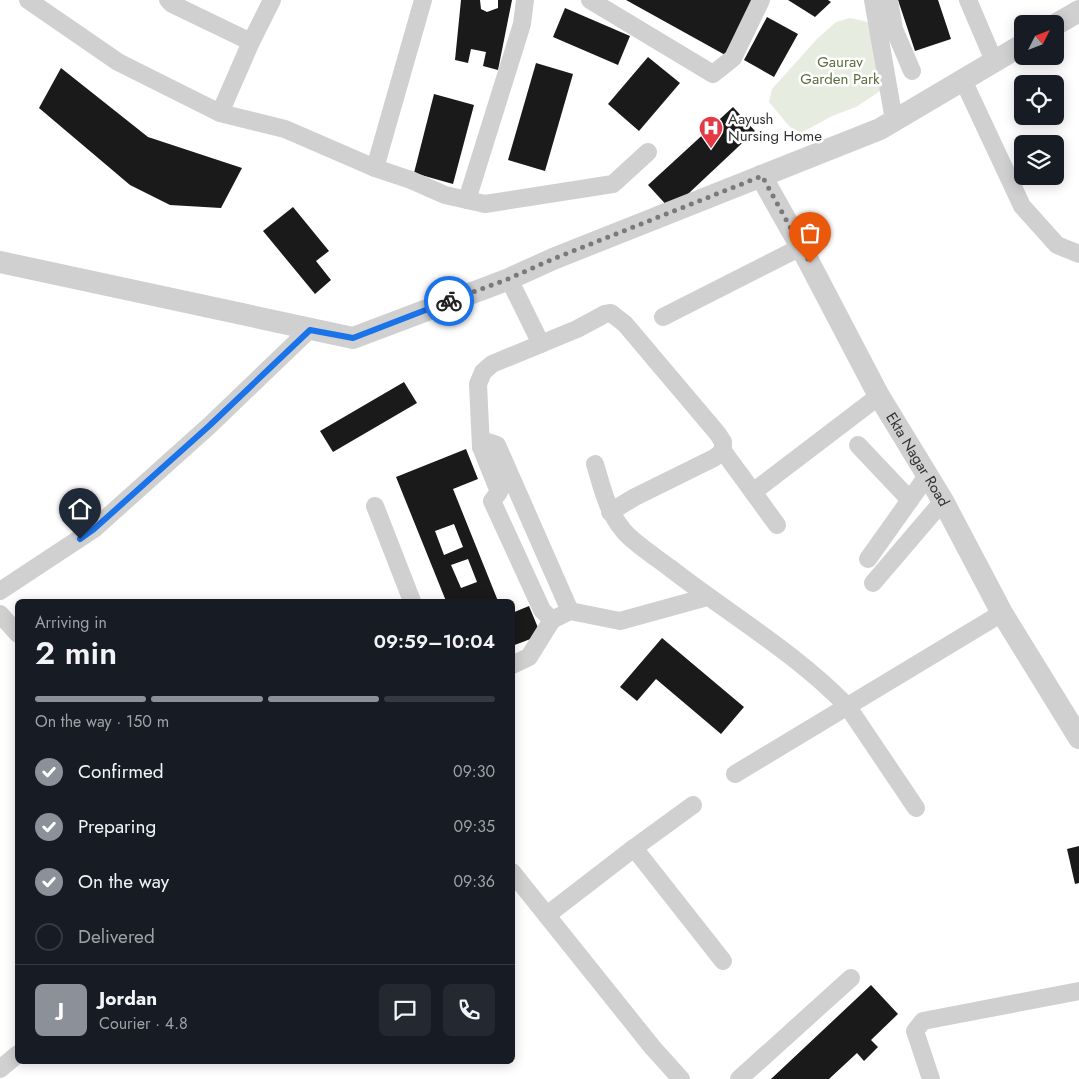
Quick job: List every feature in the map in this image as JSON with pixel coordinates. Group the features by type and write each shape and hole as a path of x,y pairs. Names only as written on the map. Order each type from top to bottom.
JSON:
{"street":[{"path":"28,0 118,62 220,113 285,129 375,168 411,180 445,195 486,204 613,184 648,152"},
{"path":"168,0 172,4 251,42"},
{"path":"220,113 251,42 272,0"},
{"path":"375,168 423,0"},
{"path":"468,200 522,24 526,0"},
{"path":"590,0 714,74 733,58 762,0"},
{"path":"873,0 894,120"},
{"path":"889,0 894,28 912,71"},
{"path":"968,0 994,61"},
{"path":"1064,20 1079,11"},
{"path":"0,262 353,338 508,279 553,259 880,129 1014,50"},
{"path":"963,80 1022,206 1057,245 1079,254"},
{"name":"Ekta Nagar Road","path":"762,176 880,396 943,501 1002,613 1079,738"},
{"path":"663,317 801,246"},
{"path":"508,279 541,344"},
{"path":"552,620 542,610 492,501 498,492 481,446 478,384 483,372 492,364 541,344 605,314 612,313 626,324 718,434 723,442 723,451 777,525"},
{"path":"0,591 94,529 209,426 310,330"},
{"path":"753,492 880,396"},
{"path":"481,446 488,442 498,445 570,611"},
{"path":"858,445 910,500"},
{"path":"610,512 635,497 714,458 723,451"},
{"path":"595,464 610,512 624,532 707,597 786,653 848,707 916,808"},
{"path":"868,559 927,476"},
{"path":"872,583 943,501"},
{"path":"375,506 411,599"},
{"path":"515,664 529,657 552,620 570,611 620,621 707,597"},
{"path":"735,774 1002,613"},
{"path":"0,614 15,631"},
{"path":"547,915 693,805"},
{"path":"634,848 723,961"},
{"path":"515,876 680,1079"},
{"path":"738,1079 851,978"},
{"path":"931,1079 915,1031 923,1021 1079,992"},
{"path":"0,1069 15,1056"}],"green space":[{"name":"Gaurav Garden Park","path":"850,18 872,24 883,89 856,107 832,116 801,133 790,127 769,102 772,89 817,39 836,22"}],"building":[{"path":"461,0 480,0 481,9 487,12 498,8 498,0 512,0 498,70 483,66 486,52 471,49 468,63 455,60"},
{"path":"626,0 757,0 727,56"},
{"path":"788,0 828,0 831,2 815,17"},
{"path":"898,0 938,0 951,39 915,51"},
{"path":"565,8 630,36 618,65 553,37"},
{"path":"767,17 798,34 774,77 744,60"},
{"path":"648,57 680,83 639,131 608,104"},
{"path":"536,63 573,74 545,171 508,160"},
{"path":"61,68 148,137 242,168 221,208 170,205 130,185 39,108"},
{"path":"434,94 474,105 453,184 414,173"},
{"path":"733,107 755,131 671,210 648,185"},
{"path":"293,207 329,251 316,261 331,280 315,294 263,231"},
{"path":"404,382 417,403 333,452 320,431"},
{"path":"466,449 478,479 453,489 497,599 445,599 396,477","holes":["454,524 463,547 444,555 435,531","468,559 477,582 461,588 451,565"]},
{"path":"529,606 541,635 515,645 515,612"},
{"path":"662,638 744,707 721,734 656,679 637,701 620,687"},
{"path":"1079,846 1079,883 1075,884 1067,849"},
{"path":"871,985 898,1014 871,1040 878,1047 864,1061 857,1053 829,1079 771,1079"}],"way so far":[{"path":"449,301 762,176 810,263"}],"place":[{"name":"Aayush Nursing Home","path":"711,149"}],"route":[{"path":"80,539 94,529 209,426 310,330 353,338 449,301"}]}
